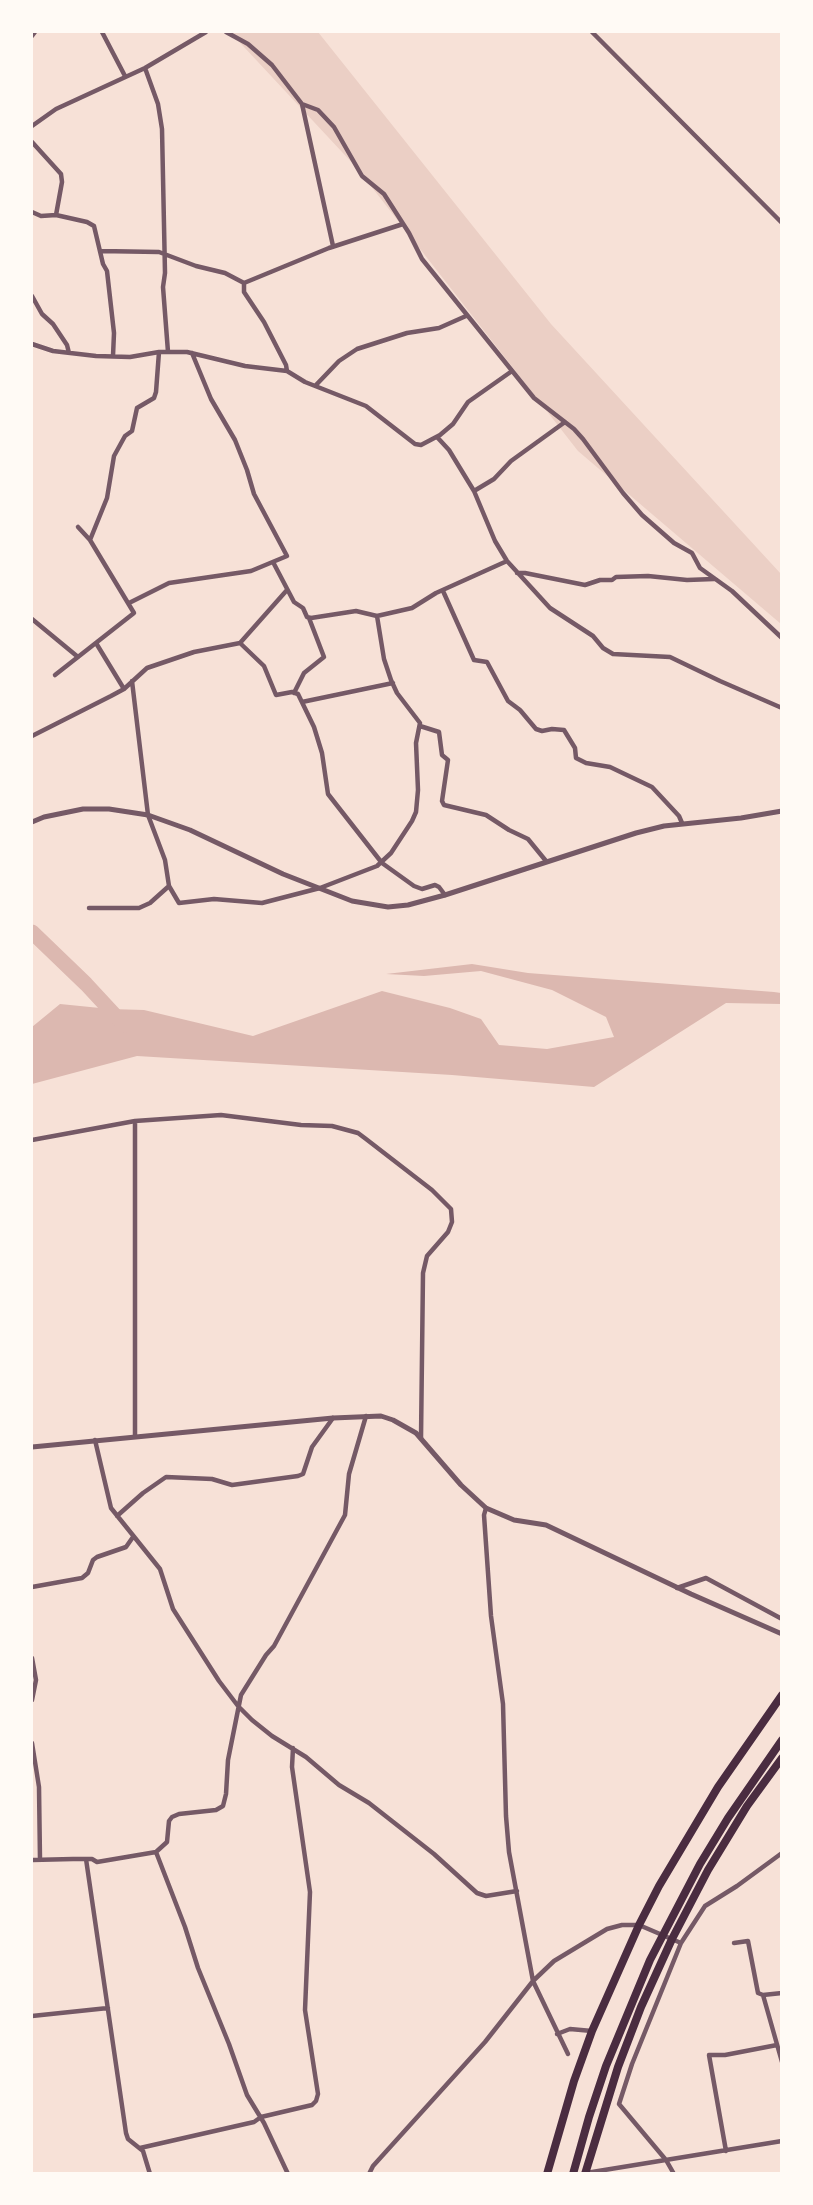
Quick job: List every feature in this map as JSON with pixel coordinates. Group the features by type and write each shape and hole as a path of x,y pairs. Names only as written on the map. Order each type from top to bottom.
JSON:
{"highway":[{"path":"548,2174 574,2081 592,2031 639,1925 659,1886 718,1787 782,1695"},
{"path":"573,2174 606,2066 650,1960 700,1864 734,1809 782,1740"},
{"path":"584,2174 622,2057 641,2007 672,1939 708,1870 747,1806 782,1758"}],"street":[{"path":"32,36 35,32"},
{"path":"102,32 125,76"},
{"path":"32,126 56,110 145,68 206,32"},
{"path":"226,32 248,44 272,65 302,104 333,246"},
{"path":"592,32 782,223"},
{"path":"145,68 158,104 162,129 165,254 163,287 168,352"},
{"path":"302,104 318,110 334,127 362,177 384,194 422,259 534,398 583,439 642,515 674,543 692,553 700,568 732,591 782,638"},
{"path":"32,142 61,174 62,182 56,215"},
{"path":"32,212 41,216 56,215 87,222 94,226 103,264 107,271 114,333 113,356"},
{"path":"244,283 333,246 403,224"},
{"path":"100,251 165,254 196,266 225,273 244,283"},
{"path":"244,283 244,292 264,322 287,371"},
{"path":"32,296 42,314 58,331 69,353"},
{"path":"316,385 339,361 357,349 407,333 439,328 466,316"},
{"path":"32,344 53,351 130,357 159,352 192,353 245,366 287,371 305,382 366,406 415,444 421,445 437,437 453,424 468,402 512,371"},
{"path":"90,540 107,498 114,456 125,436 132,431 137,408 154,398 159,352"},
{"path":"129,603 170,583 251,571 287,556 254,494 248,470 235,440 211,399 192,353"},
{"path":"474,491 494,479 511,461 565,422"},
{"path":"437,437 449,450 474,491 495,541 507,561 550,608 593,636 603,648 613,654 670,657 782,708"},
{"path":"56,675 134,613 90,540 78,527"},
{"path":"309,618 356,611 377,616 412,608 507,561"},
{"path":"273,562 294,602 303,608 309,618 324,657 304,673 294,693"},
{"path":"517,573 585,585 600,580 612,580 616,577 714,579"},
{"path":"32,735 124,688 147,668 194,652 240,643 287,590"},
{"path":"443,591 474,660 487,662 508,701 520,710 536,729 564,730 575,748 576,758 586,763 610,767 652,787 679,816 682,823"},
{"path":"132,681 147,815 165,860 170,886 179,903 214,900 262,903 320,888 381,863 391,853 416,812 418,790 416,743 420,723 393,683 384,659 377,616"},
{"path":"33,623 78,657"},
{"path":"96,643 124,688"},
{"path":"240,643 264,666 276,695 298,694 314,727 322,753 328,794 381,863 414,886 422,889 435,885 445,895"},
{"path":"302,702 393,683"},
{"path":"420,726 439,732 442,755 448,760 442,801 444,805 486,815 528,839 546,861"},
{"path":"32,822 44,817 83,809 109,809 147,815 190,830 283,874 352,902 388,907 408,905 445,895 636,833 682,823 741,818 782,811"},
{"path":"89,908 138,908 150,903 170,886"},
{"path":"32,1140 135,1120 221,1115 300,1125 332,1126 358,1133 366,1139 432,1190 451,1209 452,1222 448,1232 427,1256 423,1273 421,1438"},
{"path":"135,1120 135,1436"},
{"path":"32,1860 86,1859 97,1862 156,1852 167,1842 169,1821 172,1817 179,1814 216,1810 225,1802 226,1777 241,1695 274,1646 345,1515 349,1474 366,1416"},
{"path":"32,1447 333,1418 381,1416 407,1427 421,1438 461,1485 486,1508 514,1520 546,1525 677,1588 782,1634"},
{"path":"117,1516 142,1493 166,1477 212,1479 232,1485 303,1474 312,1447 333,1418"},
{"path":"95,1440 111,1508 149,1552 160,1569 173,1609 219,1681 238,1706 272,1736 306,1757 339,1785 369,1803 434,1854 477,1893 486,1896 517,1891"},
{"path":"486,1508 484,1515 491,1616 503,1704 509,1852 533,1981 568,2054"},
{"path":"32,1587 82,1578 88,1573 93,1560 126,1547 134,1537"},
{"path":"677,1588 706,1578 782,1619"},
{"path":"32,1658 36,1680 32,1700"},
{"path":"32,1743 39,1787 40,1860"},
{"path":"140,2148 254,2122 261,2117 312,2105 316,2101 318,2094 305,2010 311,1912 310,1892 292,1767 293,1748"},
{"path":"156,1852 247,2095 261,2117 288,2174"},
{"path":"674,2174 666,2160 619,2104 632,2064 681,1943 705,1906 782,1853"},
{"path":"86,1859 126,2133 128,2139 143,2151 150,2174"},
{"path":"369,2174 373,2166 485,2042 533,1981 554,1960 607,1929 622,1925 639,1925 681,1943"},
{"path":"734,1943 748,1941 758,1993 763,1995 782,1993"},
{"path":"763,1995 782,2062"},
{"path":"32,2016 108,2008"},
{"path":"557,2034 570,2029 592,2031"},
{"path":"726,2151 709,2055 725,2055 777,2045"},
{"path":"584,2174 782,2141"}],"shaded area":[{"path":"230,32 318,32 551,324 781,574 781,624 578,451 356,167"},
{"path":"472,964 528,973 774,992 781,993 781,1004 726,1003 594,1087 452,1075 137,1056 32,1084 32,1027 60,1004 144,1010 253,1036 382,991 450,1008 481,1019 499,1045 547,1049 614,1037 606,1017 552,990 481,971 424,976 386,974"}],"waterway":[{"path":"32,932 86,984 124,1025"}]}
